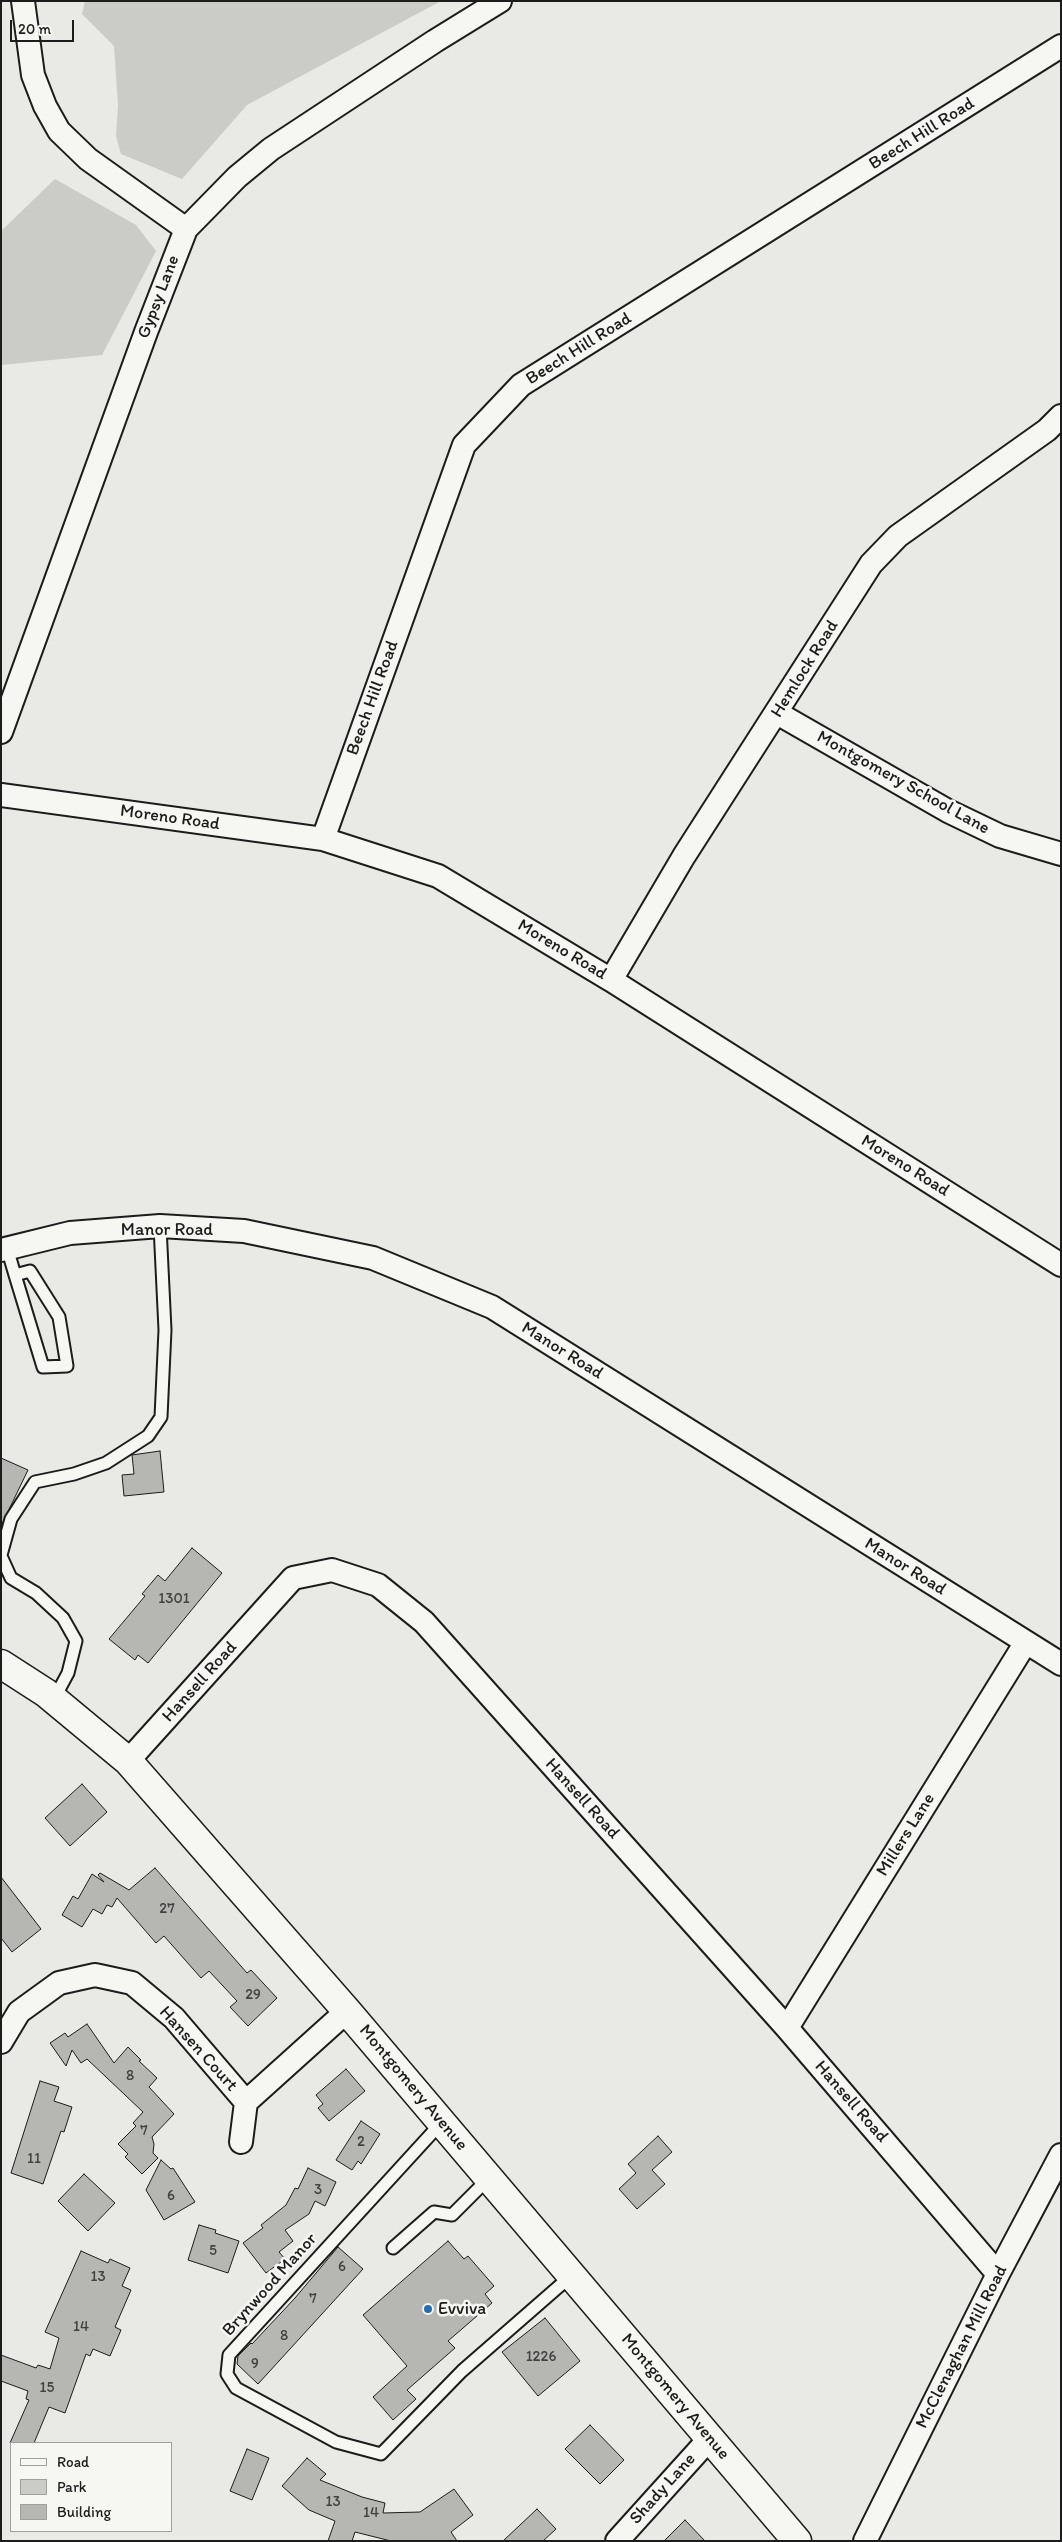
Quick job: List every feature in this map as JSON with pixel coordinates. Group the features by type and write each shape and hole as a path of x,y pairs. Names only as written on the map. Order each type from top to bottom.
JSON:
{"main road":[{"name":"Montgomery Avenue","path":"1,1664 54,1699 128,1761 347,2011 797,2541"}],"street":[{"path":"23,1 33,75 45,106 59,131 88,159 186,229"},
{"name":"Gypsy Lane","path":"1,732 146,332 186,229 237,178 271,149 435,41 500,1"},
{"name":"Beech Hill Road","path":"323,839 464,444 521,385 1061,46"},
{"name":"Hemlock Road","path":"611,980 684,856 778,713 871,564 891,543 929,513 1047,430 1061,416"},
{"name":"Montgomery School Lane","path":"778,713 948,811 1000,836 1061,854"},
{"name":"Moreno Road","path":"1,795 323,839 438,876 611,980 1061,1265"},
{"name":"Manor Road","path":"4,1249 70,1233 160,1226 244,1231 373,1258 492,1307 1061,1664"},
{"name":"Hansell Road","path":"128,1761 293,1578 332,1570 378,1585 424,1622 787,2028 998,2274"},
{"name":"Millers Lane","path":"787,2028 1026,1642"},
{"name":"Hansen Court","path":"1,2042 19,2012 59,1983 95,1976 132,1983 174,2018 246,2102"},
{"name":"Hansen Court","path":"241,2142 246,2102 347,2011"},
{"name":"McClenaghan Mill Road","path":"865,2541 998,2274 1061,2155"},
{"name":"Shady Lane","path":"617,2541 710,2438"}],"lane":[{"path":"54,1699 68,1673 76,1641 63,1618 36,1593 10,1578 1,1556 11,1518 35,1482 74,1474 106,1463 148,1436 161,1417 165,1330 160,1226"},
{"path":"4,1249 15,1275 43,1367 67,1366 58,1317 30,1271 15,1275"},
{"name":"Brynwood Manor","path":"442,2122 229,2355 226,2374 236,2388 336,2442 381,2454 462,2371 572,2275"},
{"path":"393,2248 434,2212 452,2215 489,2178"}],"green space":[{"path":"85,1 441,1 247,105 182,179 121,154 116,136 118,105 114,46 82,14"},
{"path":"55,179 136,225 156,251 102,355 1,365 1,231"}],"building":[{"path":"160,1451 164,1492 124,1496 122,1475 134,1474 132,1455"},
{"path":"1,1458 28,1470 1,1526"},
{"path":"192,1548 222,1573 148,1663 138,1655 135,1660 109,1639 145,1596 142,1594 158,1575 165,1581"},
{"path":"82,1784 107,1812 70,1846 45,1818"},
{"path":"155,1868 247,1973 251,1970 277,1998 248,2026 230,2007 237,2001 209,1971 201,1978 164,1936 156,1943 117,1898 112,1907 107,1905 102,1914 93,1909 82,1927 62,1915 73,1896 78,1899 92,1874 104,1882 98,1875 100,1873 129,1890"},
{"path":"1,1877 41,1929 12,1952 1,1938"},
{"path":"87,2024 114,2063 128,2047 141,2060 139,2061 157,2078 149,2087 174,2114 152,2137 154,2144 153,2153 158,2158 142,2174 125,2157 128,2154 118,2144 136,2126 133,2123 143,2112 87,2059 81,2063 72,2050 66,2066 50,2043 65,2033 68,2037"},
{"path":"346,2069 365,2091 329,2121 318,2108 323,2104 316,2095"},
{"path":"40,2081 59,2087 54,2101 72,2107 64,2132 61,2131 43,2184 11,2173"},
{"path":"361,2121 380,2134 361,2164 358,2161 352,2170 336,2160"},
{"path":"658,2136 672,2152 652,2170 665,2184 637,2209 619,2189 636,2173 628,2164"},
{"path":"161,2160 171,2169 173,2168 195,2202 164,2220 146,2190"},
{"path":"308,2168 336,2182 325,2206 315,2201 309,2214 285,2230 293,2241 279,2252 285,2259 266,2273 243,2243 263,2228 261,2225 286,2205 295,2188 298,2189"},
{"path":"84,2174 115,2203 88,2231 58,2201"},
{"path":"199,2225 216,2230 215,2233 239,2241 228,2273 188,2260"},
{"name":"Evviva","path":"448,2241 464,2259 468,2256 494,2286 485,2294 492,2303 448,2341 455,2348 407,2390 416,2399 393,2420 373,2397 407,2366 363,2315"},
{"path":"338,2247 363,2269 258,2384 237,2364 238,2356 252,2344 295,2298"},
{"path":"81,2251 108,2263 110,2259 130,2268 122,2286 131,2290 115,2327 121,2330 110,2356 93,2349 90,2356 86,2354 65,2413 49,2407 34,2442 10,2442 29,2400 26,2399 28,2391 1,2381 1,2355 36,2368 38,2365 50,2369 59,2338 45,2332"},
{"path":"545,2318 580,2361 538,2396 502,2352"},
{"path":"590,2425 624,2460 600,2484 565,2449"},
{"path":"247,2449 269,2458 252,2500 230,2491"},
{"path":"307,2458 326,2474 320,2480 362,2497 385,2503 383,2513 420,2512 454,2489 473,2515 451,2532 457,2541 391,2541 355,2532 352,2541 328,2541 335,2521 309,2510 282,2486"},
{"path":"537,2509 556,2529 543,2541 503,2541"},
{"path":"685,2520 705,2541 664,2541"}],"place":[{"name":"Evviva","path":"428,2309"}]}
